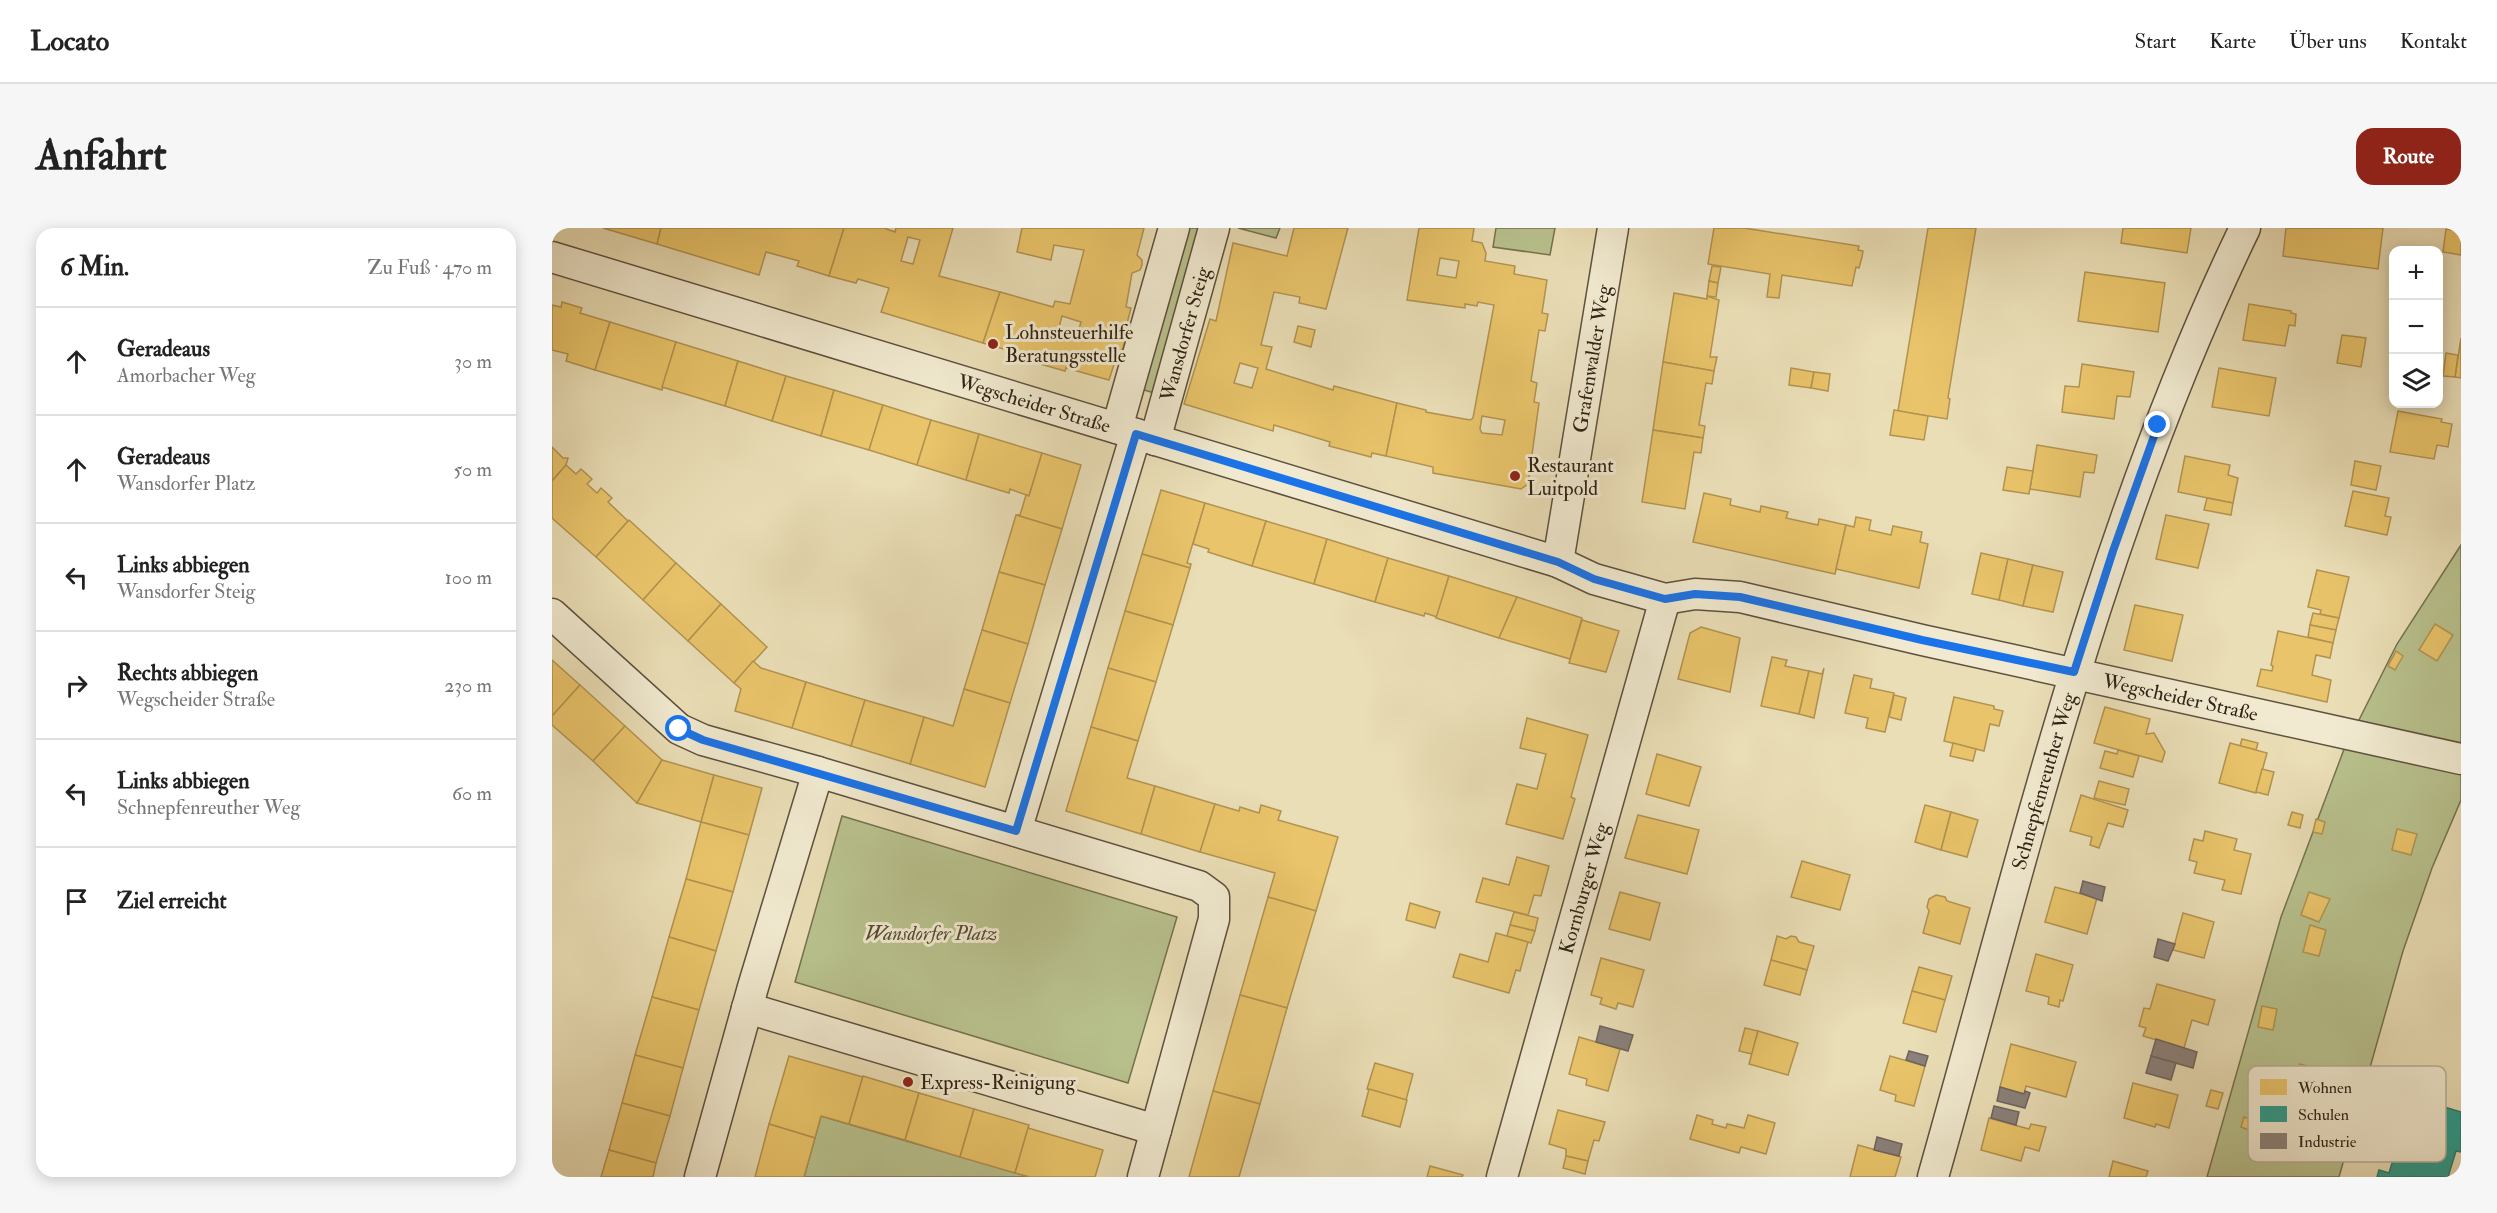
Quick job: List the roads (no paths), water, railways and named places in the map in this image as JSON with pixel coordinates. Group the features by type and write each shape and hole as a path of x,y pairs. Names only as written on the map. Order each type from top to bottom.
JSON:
{"street":[{"name":"Wansdorfer Steig","path":"1136,434 1174,228"},
{"name":"Wansdorfer Steig","path":"1016,831 1136,434 1214,228"},
{"name":"Grafenwalder Weg","path":"1558,562 1613,228"},
{"name":"Schnepfenreuther Weg","path":"1934,1177 2074,672 2113,551 2158,425 2245,228"},
{"name":"Wegscheider Straße","path":"552,257 1558,562 1594,579 1665,599 1695,594 1740,597 1922,640 2461,759"},
{"name":"Kornburger Weg","path":"1502,1177 1665,599"},
{"path":"552,614 679,729 703,740 1199,886 1214,897 1214,920 1143,1177"},
{"path":"700,1177 747,1008 818,772"},
{"path":"747,1008 1156,1130"}],"place":[{"name":"Lohnsteuerhilfe Beratungsstelle","path":"993,344"},
{"name":"Restaurant Luitpold","path":"1515,476"},
{"name":"Express-Reinigung","path":"908,1082"}],"park label":[{"name":"Wansdorfer Platz","path":"931,933"}]}
